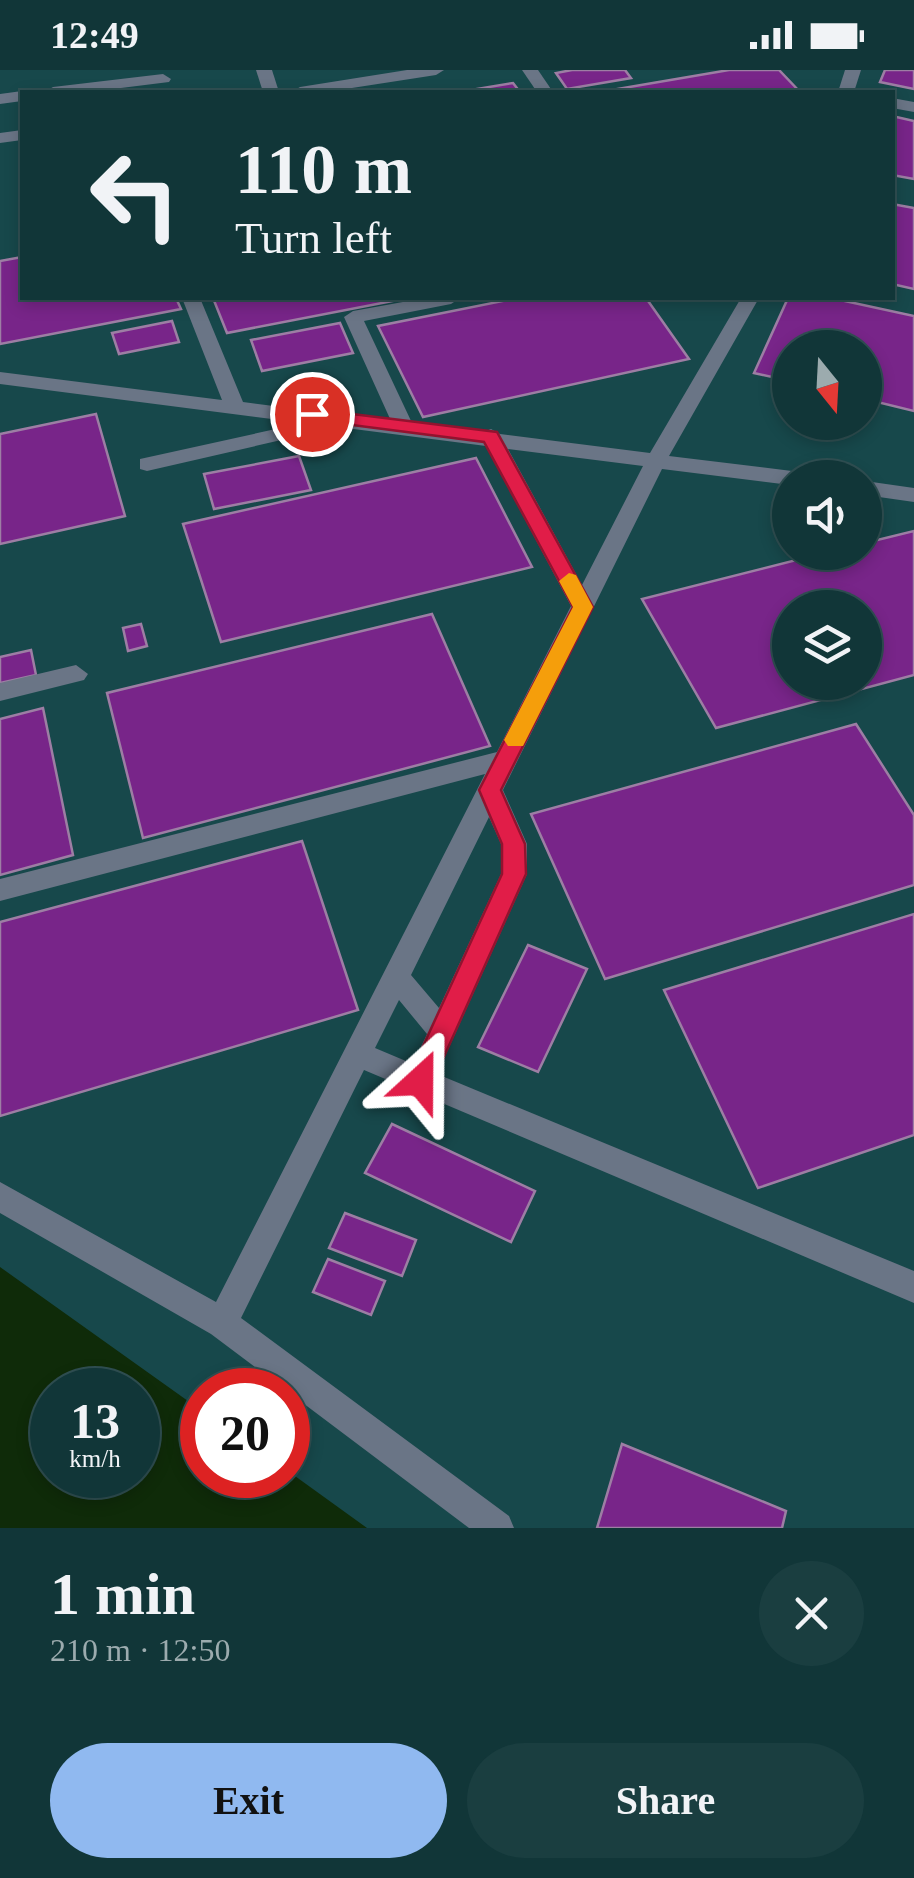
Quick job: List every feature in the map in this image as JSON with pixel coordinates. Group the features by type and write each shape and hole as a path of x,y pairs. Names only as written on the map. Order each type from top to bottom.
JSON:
{"lane":[{"path":"312,90 436,70"},
{"path":"67,90 106,78 165,80"},
{"path":"192,300 234,406"},
{"path":"403,425 353,317 441,300"},
{"path":"222,1323 658,458 749,300"},
{"path":"0,378 491,436 772,475"},
{"path":"146,464 350,419"},
{"path":"491,436 583,607"},
{"path":"882,490 914,495"},
{"path":"0,692 76,674"},
{"path":"0,890 506,758"},
{"path":"420,1081 514,874 514,844 490,790"},
{"path":"396,977 442,1030"},
{"path":"357,1054 914,1287"},
{"path":"0,1197 222,1323 498,1528"}],"shaded area":[{"path":"0,1267 142,1368 30,1368 30,1498 160,1498 160,1381 180,1395 180,1498 310,1498 310,1487 367,1528 0,1528"}],"building":[{"path":"625,70 631,78 567,89 556,73"},
{"path":"729,70 779,70 798,90 612,90"},
{"path":"885,70 914,70 914,89 880,82"},
{"path":"513,83 518,90 471,90"},
{"path":"895,117 914,121 914,179 895,176"},
{"path":"895,205 914,208 914,289 895,285"},
{"path":"20,257 20,300 177,300 181,309 0,344 0,261"},
{"path":"214,300 398,300 227,333"},
{"path":"508,300 647,300 689,359 423,417 378,326"},
{"path":"787,300 840,300 914,316 914,411 882,403 882,330 773,330"},
{"path":"172,321 179,342 119,354 112,333"},
{"path":"340,323 353,353 262,371 251,340"},
{"path":"772,333 772,377 754,373"},
{"path":"96,414 125,516 0,544 0,434"},
{"path":"299,456 311,490 214,509 204,474"},
{"path":"476,458 532,567 221,642 183,524"},
{"path":"914,531 914,675 882,684 882,590 772,590 772,700 821,700 716,728 642,599 772,566 772,570 882,570 882,539"},
{"path":"432,614 490,746 143,838 107,693"},
{"path":"141,624 147,646 128,651 123,628"},
{"path":"31,650 36,675 0,683 0,657"},
{"path":"43,708 73,855 0,875 0,719"},
{"path":"856,724 914,815 914,885 605,979 531,814"},
{"path":"302,841 358,1010 0,1116 0,922"},
{"path":"914,914 914,1135 758,1188 664,990"},
{"path":"528,945 587,969 538,1072 478,1047"},
{"path":"392,1124 535,1191 511,1242 365,1173"},
{"path":"345,1213 416,1240 402,1276 329,1248"},
{"path":"328,1259 385,1281 371,1315 313,1292"},
{"path":"622,1444 786,1511 782,1528 597,1528"}],"slow traffic":[{"path":"515,740 583,607 569,581"}],"route":[{"path":"312,414 491,436 583,607 490,790 514,844 514,874 420,1081"}]}
